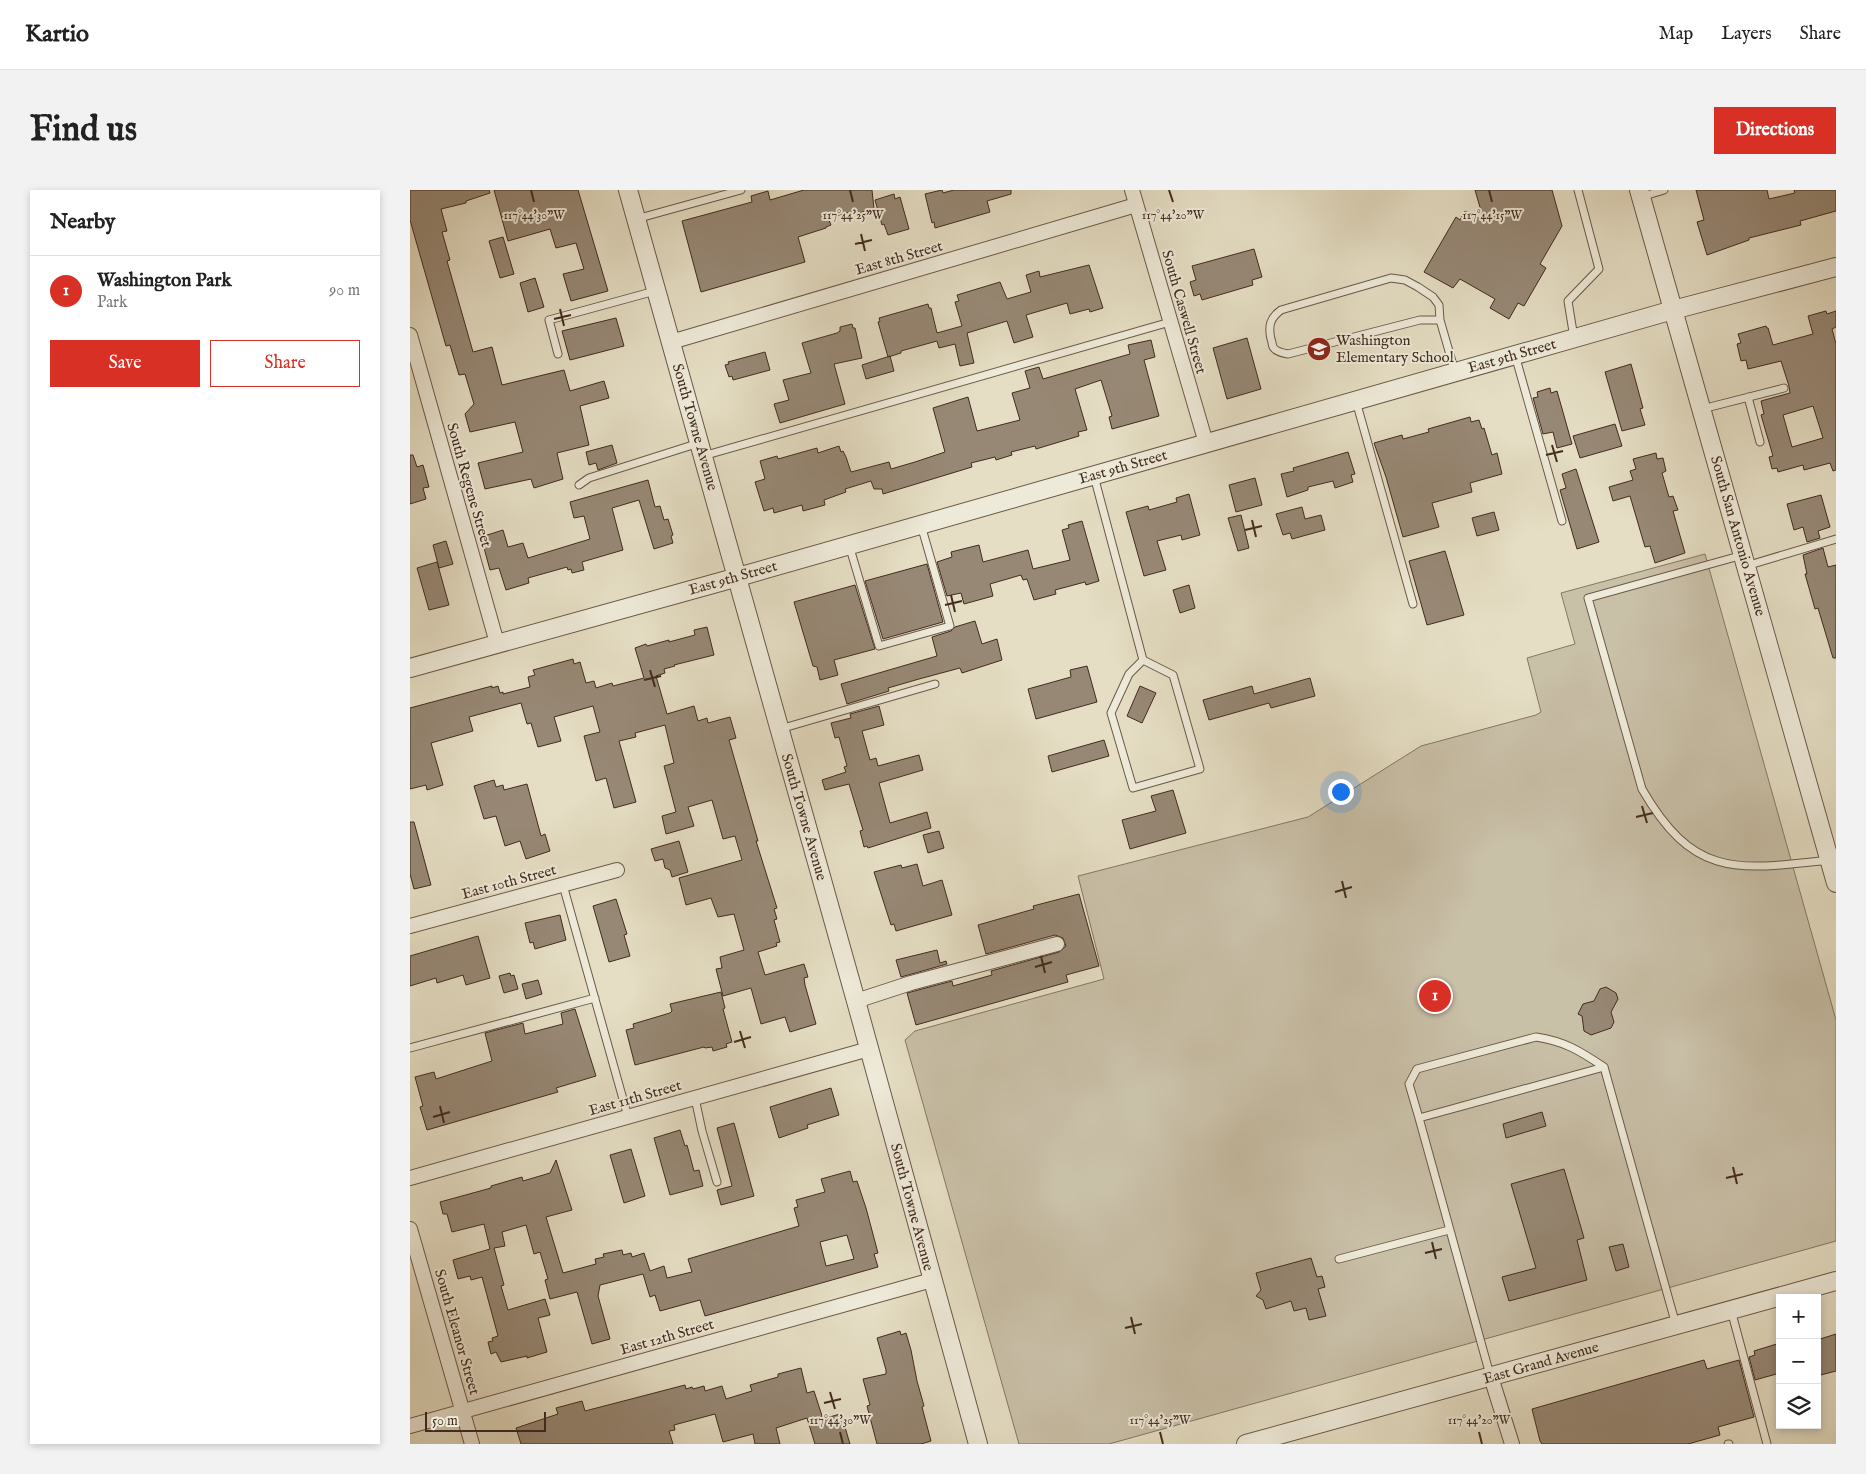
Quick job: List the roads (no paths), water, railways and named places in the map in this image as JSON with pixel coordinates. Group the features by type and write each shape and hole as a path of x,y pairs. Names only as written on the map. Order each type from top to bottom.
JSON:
{"street":[{"name":"South Towne Avenue","path":"628,190 738,577 978,1444"},
{"name":"South Caswell Street","path":"1132,190 1206,443"},
{"name":"South San Antonio Avenue","path":"1640,193 1836,883"},
{"name":"East 8th Street","path":"671,342 1136,205"},
{"name":"East 9th Street","path":"410,668 738,577 1673,310 1836,267"},
{"name":"South Regene Street","path":"410,335 497,643"},
{"name":"East 10th Street","path":"410,926 617,870"},
{"path":"856,1001 911,982 1057,944"},
{"name":"East 11th Street","path":"410,1178 869,1049"},
{"name":"South Eleanor Street","path":"410,1229 472,1444"},
{"name":"East 12th Street","path":"410,1426 932,1280"},
{"name":"East Grand Avenue","path":"1255,1443 1836,1281"},
{"path":"1491,1377 1512,1444"}],"lane":[{"path":"636,219 741,190"},
{"path":"1574,338 1568,301 1599,269 1578,190"},
{"path":"1640,193 1664,190"},
{"path":"1440,320 1420,320 1288,354 1280,352 1274,347 1270,332 1270,322 1274,315 1281,310 1391,278 1405,280 1433,297 1439,305 1440,320 1455,372"},
{"path":"558,354 550,320 656,290"},
{"path":"579,485 589,478 701,450 1170,322"},
{"path":"1515,355 1562,521"},
{"path":"1702,409 1784,388"},
{"path":"1748,397 1760,442"},
{"path":"1356,400 1413,604"},
{"path":"1094,475 1143,660 1174,676 1200,769 1133,788 1111,714 1129,674 1143,660"},
{"path":"849,545 878,646 950,626 921,525"},
{"path":"1830,860 1761,867 1728,865 1696,852 1671,832 1656,813 1642,789 1588,598 1836,539"},
{"path":"780,729 935,684"},
{"path":"563,885 628,1117"},
{"path":"410,1048 595,998"},
{"path":"1491,1377 1409,1084 1417,1069 1536,1037 1555,1040 1578,1050 1604,1067 1676,1325"},
{"path":"1419,1118 1604,1067"},
{"path":"695,1098 717,1182"},
{"path":"1339,1259 1449,1230"},
{"path":"1731,1310 1767,1444"}],"place":[{"name":"Washington Elementary School","path":"1319,349"},
{"name":"Washington Park","path":"1435,996"}]}
